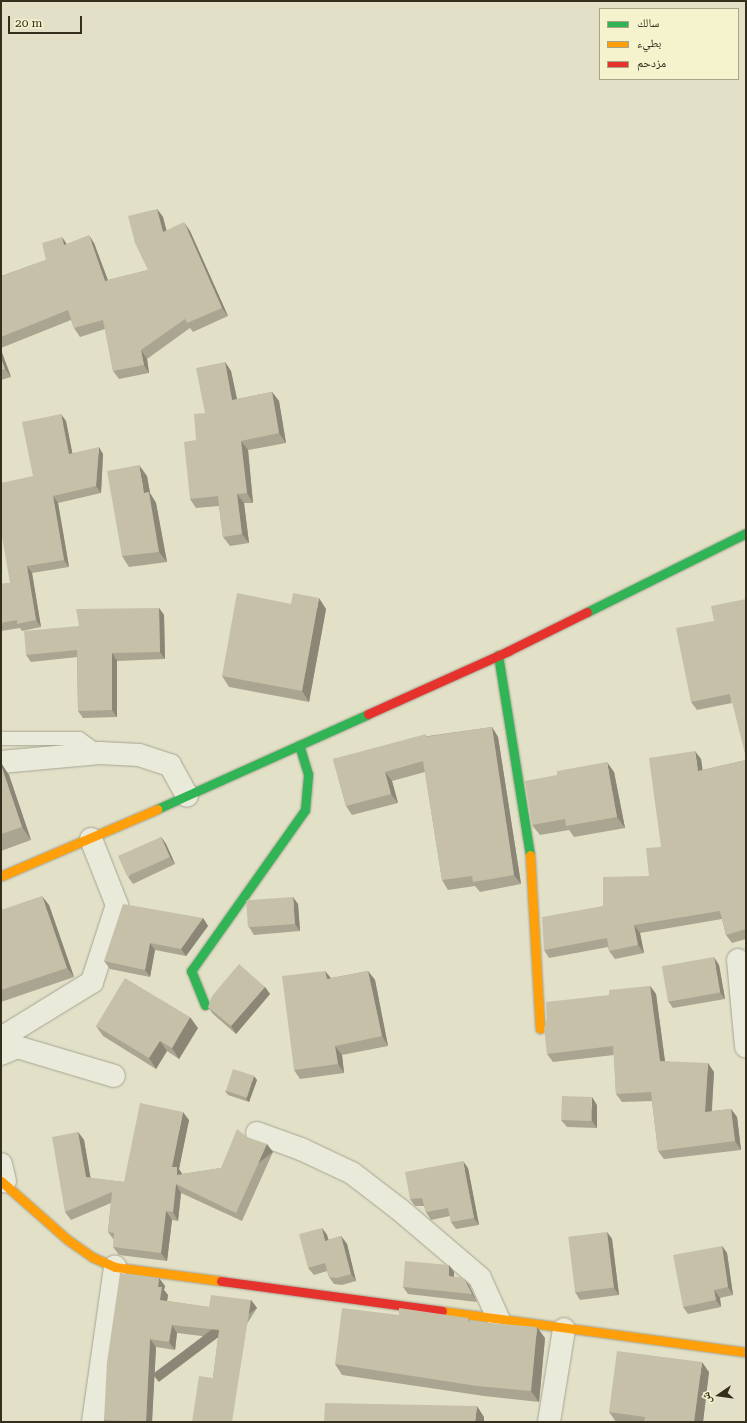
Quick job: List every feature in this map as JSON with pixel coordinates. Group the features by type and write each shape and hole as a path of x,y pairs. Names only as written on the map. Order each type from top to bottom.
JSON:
{"street":[{"path":"1,876 91,839 498,655 746,533"},
{"path":"498,655 533,873 540,1029"},
{"path":"205,1005 191,971 306,810 308,774 298,745"},
{"path":"1,762 100,753 139,755 170,765 187,796"},
{"path":"1,1038 92,982 117,905 91,839"},
{"path":"738,960 746,1048"},
{"path":"1,1054 17,1047 114,1076"},
{"path":"258,1133 301,1149 352,1174 399,1208 480,1278 499,1320"},
{"path":"2,1175 68,1240 92,1257 115,1267 564,1329 746,1352"},
{"path":"93,1422 115,1267"},
{"path":"550,1422 564,1329"}],"lane":[{"path":"1,738 79,738 100,753"}],"building":[{"path":"157,209 163,232 184,222 222,308 187,323 185,319 141,350 144,365 113,371 103,320 74,328 68,310 1,337 1,276 46,260 42,243 62,237 64,245 89,235 105,281 148,270 135,243 128,216"},
{"path":"1,358 5,369 1,370"},
{"path":"225,362 232,400 272,392 279,433 241,441 247,493 237,494 242,534 223,537 218,496 190,499 184,442 196,440 194,414 205,413 196,368"},
{"path":"61,414 69,454 99,447 96,486 53,496 64,560 27,566 36,620 17,624 17,620 1,623 1,584 10,583 1,531 1,483 33,476 22,422"},
{"path":"139,465 144,493 149,492 159,552 122,556 107,471"},
{"path":"237,593 291,604 293,593 319,598 302,691 222,676"},
{"path":"746,599 746,758 730,694 691,702 676,628 714,621 711,606"},
{"path":"159,608 160,652 112,653 112,710 78,711 77,650 26,655 24,631 79,626 76,609"},
{"path":"492,727 514,875 473,882 472,876 442,880 423,761 385,772 391,794 346,806 333,759 426,734 426,737"},
{"path":"695,751 698,771 746,760 746,929 726,935 720,911 634,925 638,945 609,951 607,938 544,950 542,917 603,906 603,877 649,876 646,848 661,847 649,758"},
{"path":"607,762 617,817 566,826 565,819 532,825 525,781 557,775 557,771"},
{"path":"1,765 22,827 1,834"},
{"path":"161,837 170,857 127,876 118,856"},
{"path":"42,896 67,968 1,990 1,910"},
{"path":"293,897 295,924 248,927 246,900"},
{"path":"123,904 203,918 181,949 150,943 145,970 104,961"},
{"path":"714,957 720,992 668,1002 662,966"},
{"path":"239,964 265,987 231,1026 208,1007 212,996"},
{"path":"325,971 327,979 368,971 382,1036 335,1046 338,1064 294,1070 282,976"},
{"path":"125,978 190,1017 172,1048 160,1041 149,1058 96,1026"},
{"path":"650,986 660,1061 708,1063 705,1112 731,1109 735,1141 658,1151 651,1092 616,1094 613,1046 547,1054 544,1028 547,1020 546,1002 609,995 609,990"},
{"path":"233,1069 254,1076 247,1098 226,1091"},
{"path":"562,1096 592,1097 591,1121 561,1120"},
{"path":"140,1103 183,1112 172,1167 177,1167 177,1175 221,1168 237,1129 247,1137 267,1144 236,1213 176,1184 173,1212 166,1211 161,1253 113,1247 114,1233 108,1232 112,1192 65,1212 52,1137 78,1132 86,1177 124,1182"},
{"path":"463,1161 474,1218 451,1222 448,1208 426,1212 422,1198 410,1199 405,1172"},
{"path":"322,1228 325,1241 341,1236 351,1274 337,1278 329,1277 325,1263 308,1268 299,1234"},
{"path":"607,1232 614,1288 575,1292 568,1237"},
{"path":"722,1246 728,1287 714,1290 716,1300 683,1307 673,1255"},
{"path":"405,1261 449,1265 449,1276 464,1278 472,1294 403,1287"},
{"path":"120,1273 159,1278 158,1287 162,1287 160,1300 209,1307 211,1295 251,1300 232,1422 192,1422 199,1376 213,1378 219,1330 172,1325 169,1342 150,1339 146,1422 104,1420 107,1362"},
{"path":"342,1308 399,1315 399,1308 468,1318 468,1321 537,1327 531,1391 477,1386 335,1364"},
{"path":"617,1351 702,1362 694,1422 644,1422 645,1417 609,1412"},
{"path":"325,1403 477,1406 475,1422 324,1422"}],"traffic: fast":[{"path":"587,612 746,533"},
{"path":"498,655 530,855"},
{"path":"157,809 368,714"},
{"path":"205,1005 191,971 305,810 308,774 299,745"}],"traffic: slow":[{"path":"1,876 157,809"},
{"path":"530,855 540,1029"},
{"path":"1,1181 68,1240 92,1257 115,1267 221,1281"},
{"path":"442,1311 746,1352"}],"traffic: jam":[{"path":"368,714 508,651 587,612"},
{"path":"221,1281 442,1311"}]}
